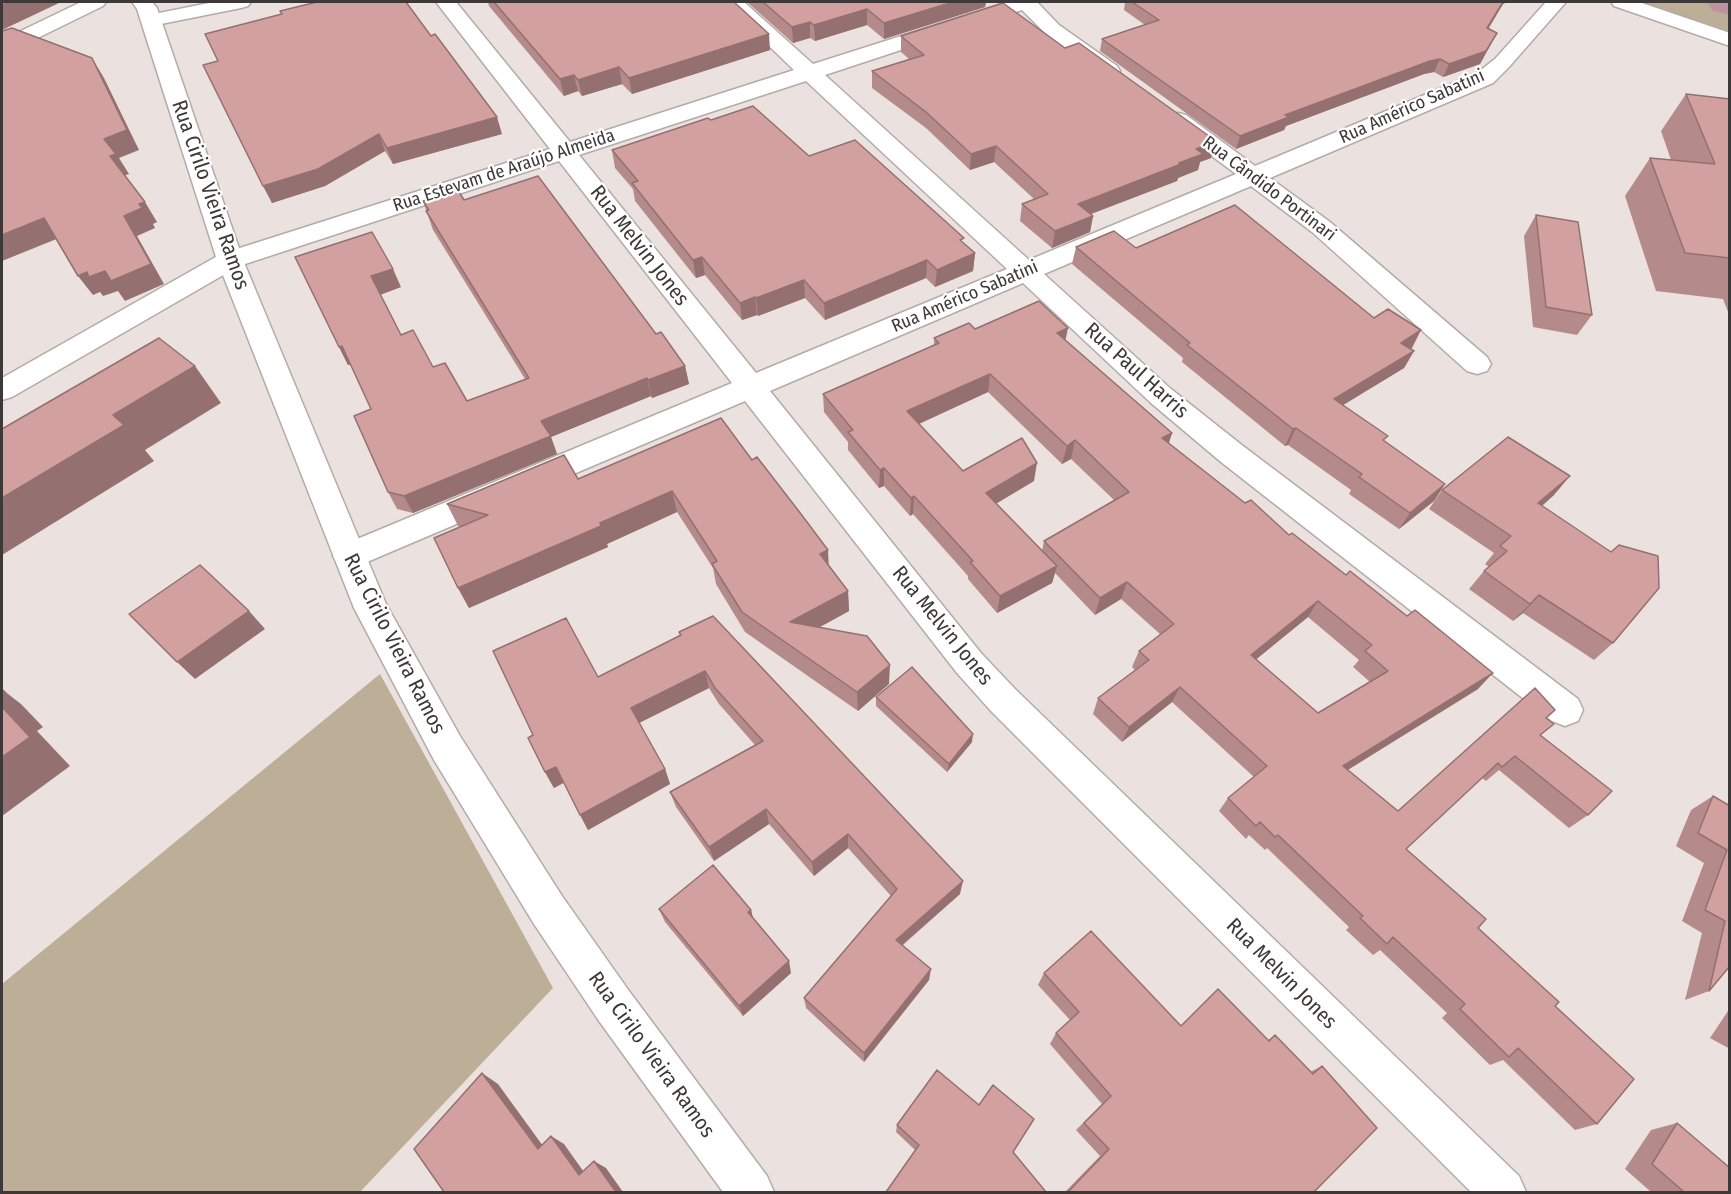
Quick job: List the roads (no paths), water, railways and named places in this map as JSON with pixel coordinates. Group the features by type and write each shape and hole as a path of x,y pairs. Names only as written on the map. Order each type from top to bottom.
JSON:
{"street":[{"path":"2,48 96,2"},
{"path":"146,11 191,2"},
{"path":"146,11 241,2"},
{"name":"Rua Melvin Jones","path":"446,2 969,663 1003,700 1503,1192"},
{"name":"Rua Paul Harris","path":"733,2 1179,410 1565,710"},
{"path":"1026,2 1052,29 1129,85"},
{"name":"Rua Estevam de Araújo Almeida","path":"2,390 230,260 1026,2"},
{"name":"Rua Américo Sabatini","path":"349,556 1485,78 1502,63 1556,2"},
{"path":"1621,2 1730,40"},
{"name":"Rua Cirilo Vieira Ramos","path":"146,11 230,260 371,608 447,748 492,824 614,1006 751,1192"},
{"name":"Rua Cândido Portinari","path":"1158,106 1254,175 1321,227 1477,364"}]}
